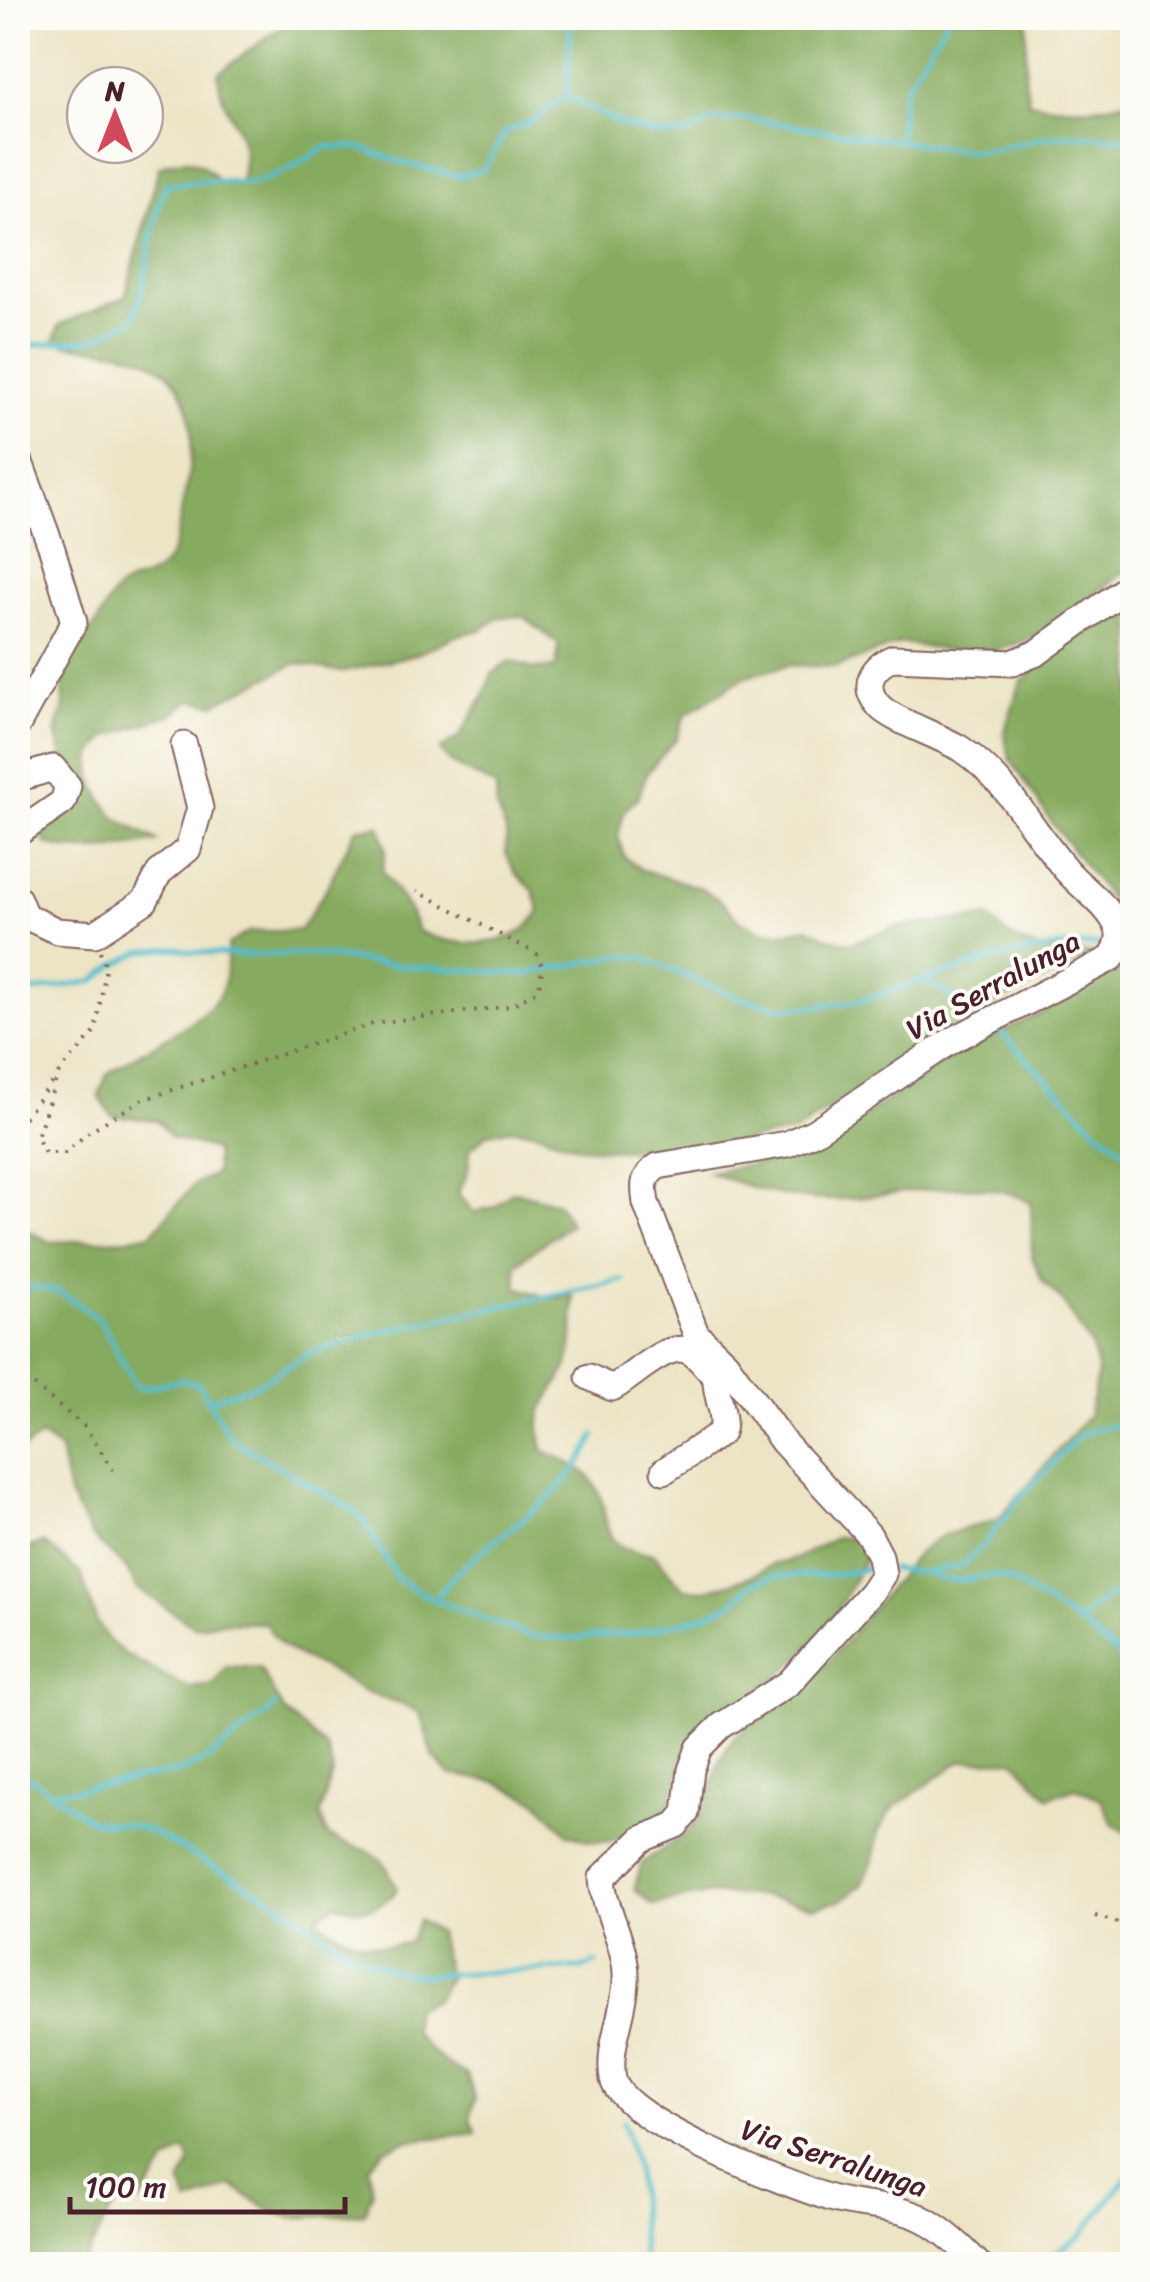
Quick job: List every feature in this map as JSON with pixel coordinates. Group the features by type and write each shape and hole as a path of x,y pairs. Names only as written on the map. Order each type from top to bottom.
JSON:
{"street":[{"path":"18,457 74,622 18,724"},
{"name":"Via Serralunga","path":"978,2264 956,2240 918,2216 831,2198 698,2147 628,2102 614,2082 613,2058 626,1980 624,1956 603,1900 602,1878 642,1838 676,1826 686,1812 690,1770 699,1748 721,1726 789,1682 883,1574 870,1535 783,1442 696,1334 646,1203 643,1185 647,1173 658,1166 787,1144 814,1132 951,1041 1112,958 1120,941 1116,922 1063,866 1023,810 986,768 959,748 881,710 873,697 870,679 879,664 893,658 1012,663 1037,653 1132,584"},
{"path":"18,899 26,916 57,930 95,934 145,900 159,873 188,849 200,808 184,745"},
{"path":"18,772 26,776 53,768 68,786 63,802 18,833"},
{"name":"Via Serralunga","path":"590,1377 612,1388 675,1349 690,1351 725,1374"},
{"path":"664,1472 721,1433 724,1424 714,1387 725,1374"}],"path":[{"path":"58,1074 37,1137 45,1153 65,1153 91,1130 142,1100 376,1023 510,1006 539,989 539,955 417,891"},
{"path":"18,1126 95,1032 106,966 95,934"},
{"path":"18,1372 85,1427 113,1470"},
{"path":"1094,1916 1132,1926"}],"green space":[{"path":"294,18 1027,18 1025,78 1029,102 1081,108 1132,99 1132,566 1042,635 995,651 901,643 836,667 790,665 746,676 685,715 677,738 647,773 639,795 624,812 618,835 624,857 642,870 701,888 739,920 761,931 785,933 808,927 828,938 852,943 896,927 989,917 1011,938 1024,944 1095,954 956,1024 795,1132 731,1143 625,1150 579,1147 534,1131 510,1129 488,1133 470,1149 468,1172 458,1193 473,1212 495,1207 513,1191 558,1203 570,1223 516,1265 517,1287 549,1298 573,1296 571,1352 566,1369 544,1405 540,1434 543,1450 581,1469 596,1486 610,1536 618,1544 653,1553 684,1589 707,1590 795,1559 837,1537 860,1539 864,1561 830,1625 783,1673 686,1749 670,1806 651,1822 612,1842 568,1834 537,1801 496,1782 449,1774 433,1756 420,1713 357,1688 295,1654 279,1642 265,1623 219,1622 195,1627 137,1588 126,1568 91,1535 69,1495 60,1450 42,1436 23,1449 18,1462 18,1226 51,1242 128,1239 151,1234 195,1184 216,1173 215,1150 171,1138 157,1120 112,1116 99,1096 107,1074 186,1026 213,1004 224,981 228,945 248,932 300,930 356,829 380,826 386,849 382,871 409,909 418,931 450,941 485,943 517,934 540,911 533,890 516,874 506,854 506,831 497,810 496,787 459,768 440,750 460,736 492,674 511,661 533,669 556,668 559,645 523,616 500,617 481,630 458,635 417,654 342,672 297,663 214,704 191,700 173,714 107,737 92,755 92,778 102,800 116,818 157,841 102,850 46,844 38,823 61,814 78,798 57,734 64,705 63,659 73,644 94,627 115,593 160,569 171,554 191,451 188,407 167,373 148,360 122,352 54,342 59,325 125,297 159,167 191,161 218,180 241,181 243,147 220,89 218,73"},
{"path":"1132,603 1132,1494 1121,1528 1132,1562 1132,1836 1113,1824 1101,1799 1076,1788 1049,1797 1014,1760 961,1761 893,1808 878,1832 874,1858 862,1885 840,1901 815,1907 763,1896 707,1894 653,1905 634,1889 642,1863 688,1832 704,1810 720,1760 735,1736 782,1704 830,1660 918,1553 942,1536 998,1519 1088,1416 1098,1373 1092,1348 1063,1301 1043,1282 1032,1257 1031,1202 1006,1192 952,1187 839,1199 798,1198 759,1190 709,1172 779,1160 847,1128 951,1056 1043,1012 1120,966 1123,916 1052,823 1010,759 1004,732 1021,682 1041,663"},
{"path":"44,1543 81,1574 96,1620 108,1640 126,1655 189,1688 213,1685 227,1666 260,1668 283,1710 326,1748 333,1770 320,1814 328,1837 378,1857 397,1890 376,1906 362,1909 334,1905 316,1919 338,1933 372,1945 410,1942 418,1920 438,1932 448,1978 436,1999 414,2009 413,2031 437,2056 467,2075 475,2098 470,2119 476,2133 406,2141 385,2149 368,2167 373,2191 364,2213 294,2218 272,2212 232,2186 189,2203 181,2182 191,2161 185,2150 166,2163 140,2202 117,2204 83,2264 18,2264 18,1564 23,1549"}],"waterway":[{"path":"567,96 570,31 576,18"},
{"path":"898,140 904,90 948,18"},
{"path":"18,346 90,340 132,321 166,185 198,181 254,183 288,170 326,147 358,147 457,176 483,170 506,132 530,122 567,96 624,126 659,135 685,135 715,120 747,119 968,151 1062,135 1132,138"},
{"path":"18,994 94,981 143,951 177,948 237,955 310,954 394,965 526,974 618,956 638,956 739,998 783,1008 859,1001 993,959 1053,947 1110,944"},
{"path":"923,981 982,1014"},
{"path":"997,1029 1098,1130 1132,1156"},
{"path":"211,1399 254,1386 308,1354 375,1333 623,1280"},
{"path":"18,1285 60,1292 99,1319 138,1389 180,1380 199,1384 231,1439 353,1510 364,1521 398,1580 434,1600 530,1636 567,1639 637,1633 694,1619 730,1605 753,1583 775,1576 832,1575 875,1568"},
{"path":"926,1573 962,1565 1079,1436 1132,1422"},
{"path":"434,1600 473,1558 563,1483 595,1435"},
{"path":"891,1569 941,1579 993,1575 1010,1580 1078,1623 1132,1667"},
{"path":"1078,1623 1132,1581"},
{"path":"52,1791 182,1771 211,1757 276,1706"},
{"path":"18,1776 34,1780 91,1821 153,1833 269,1897 347,1950 402,1973 582,1968 596,1963"},
{"path":"623,2120 637,2173 643,2264"},
{"path":"1037,2264 1080,2237 1132,2171"}]}
